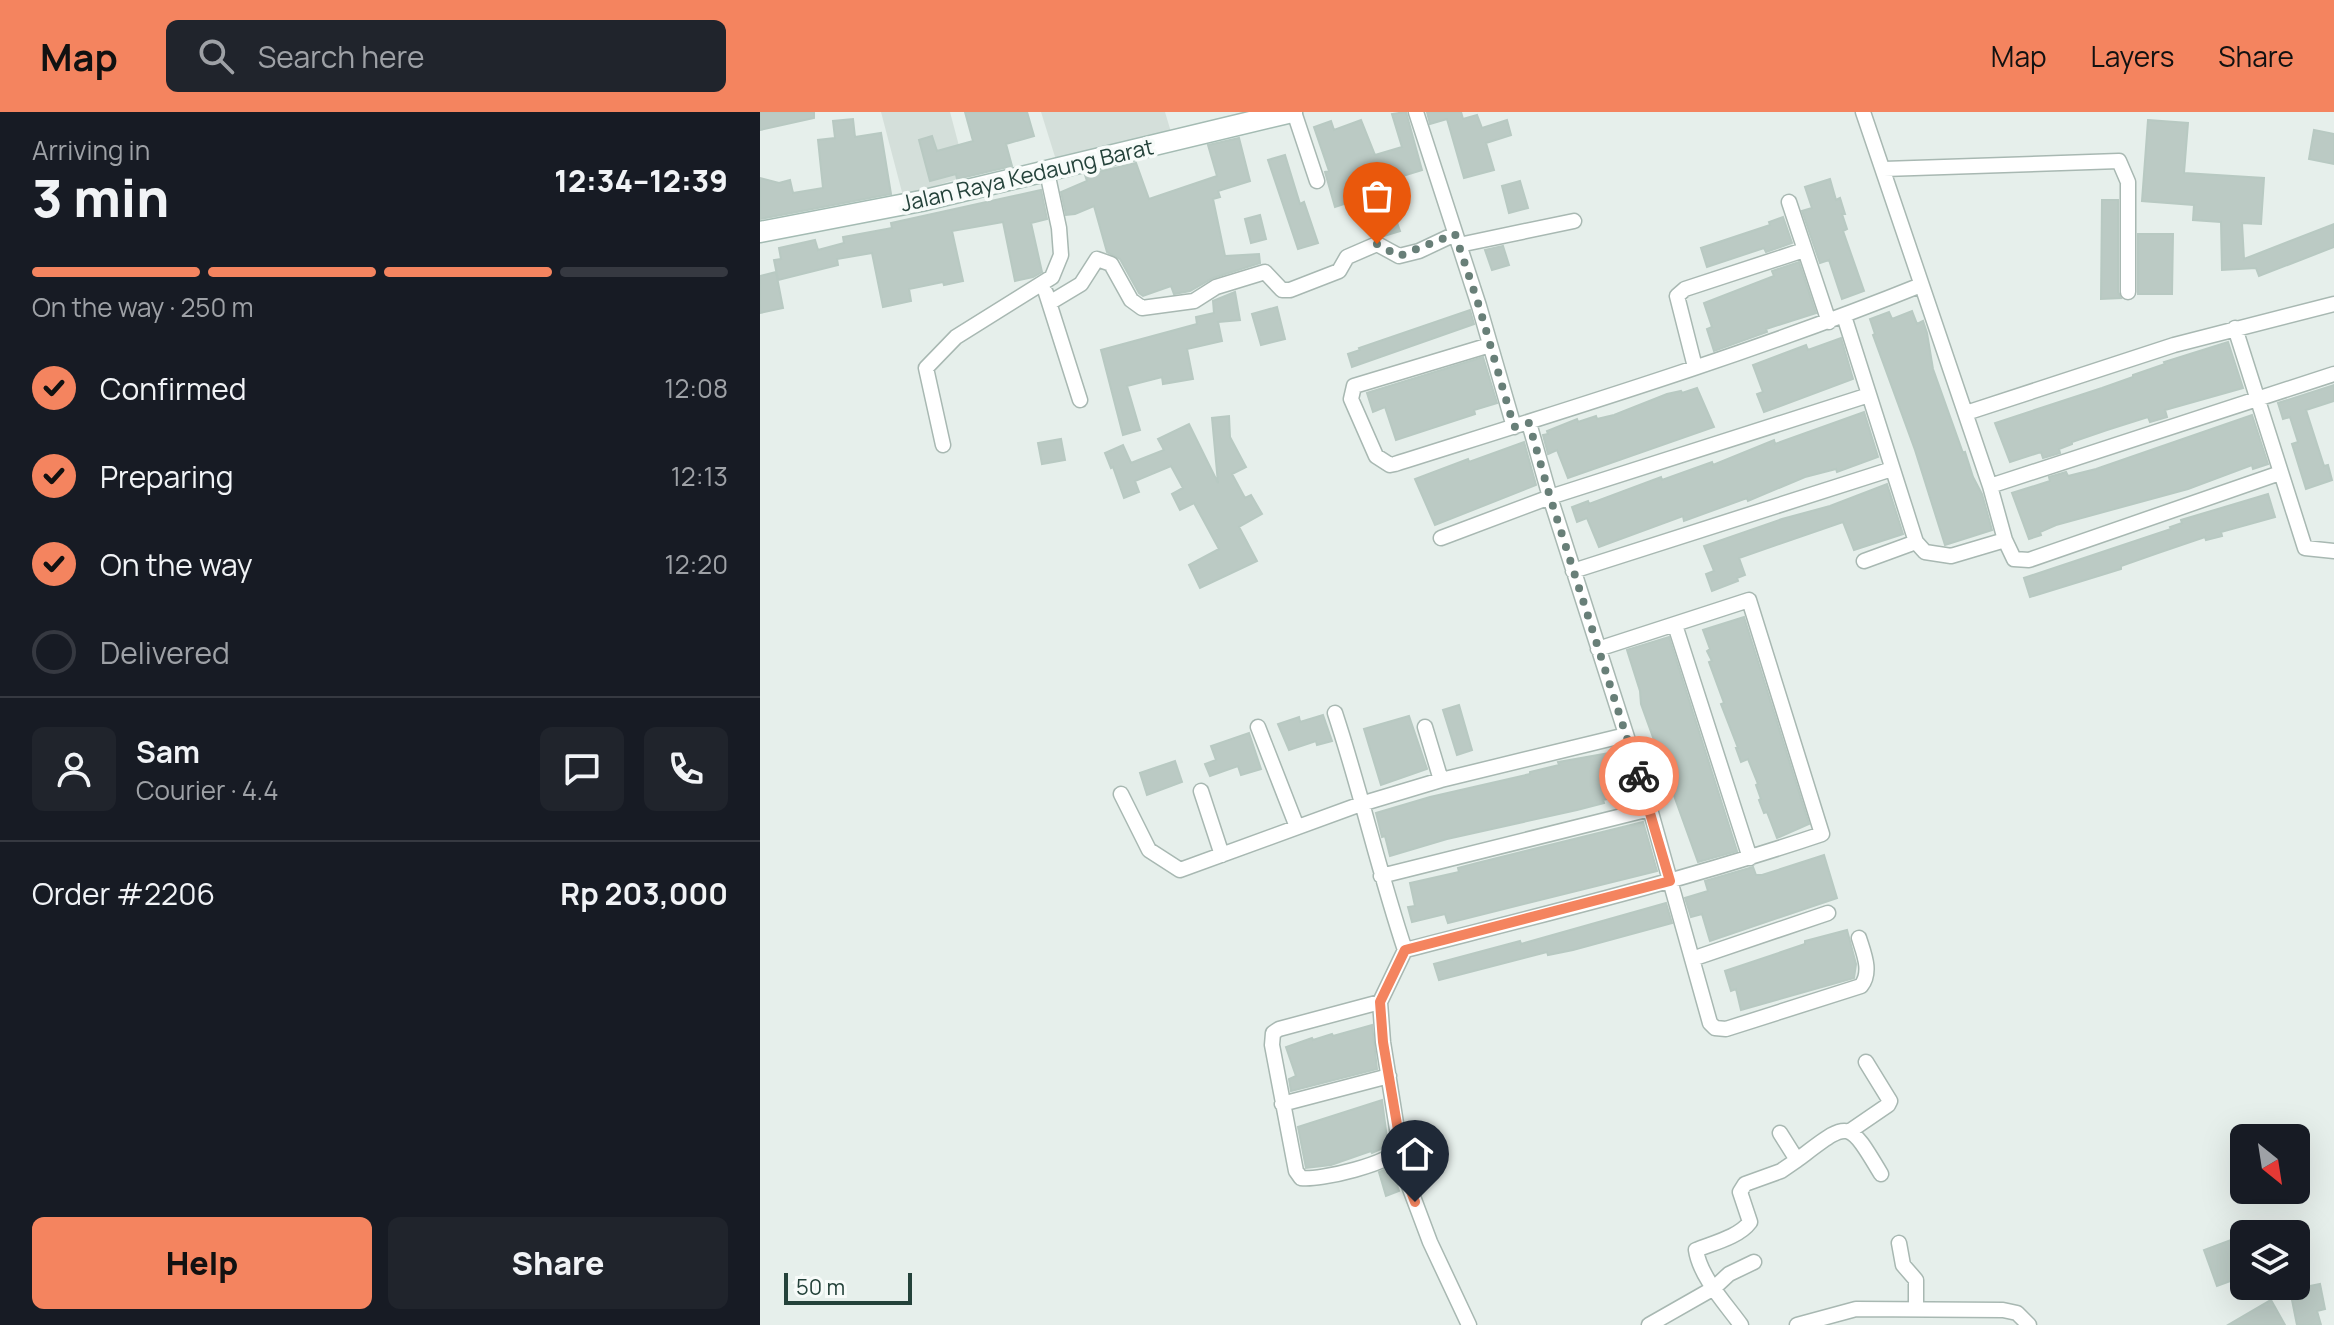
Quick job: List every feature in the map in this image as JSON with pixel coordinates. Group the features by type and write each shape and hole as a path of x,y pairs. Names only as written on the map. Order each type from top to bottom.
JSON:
{"street":[{"name":"Jalan Raya Kedaung Barat","path":"760,232 921,201 1293,112"},
{"path":"1293,112 1317,181"},
{"path":"1416,112 1490,345 1550,497 1650,809 1710,1023 1715,1028 1726,1029 1861,986 1867,969 1859,938"},
{"path":"1863,112 1966,413 2005,540 2014,559 2029,560 2280,473"},
{"path":"1884,169 2119,161 2128,182 2128,292"},
{"path":"943,445 926,368 956,337 1052,277 1061,255 1059,228 1047,172"},
{"path":"1789,202 1829,322"},
{"path":"1051,302 1081,284 1097,259 1111,264 1131,300 1142,308 1194,301 1216,287 1265,272 1282,290 1290,290 1339,271 1347,257 1377,244 1399,256 1457,240 1574,221"},
{"path":"1695,367 1677,296 1685,289 1804,250"},
{"path":"1490,345 1354,386 1351,399 1376,456 1390,465 1522,425 1829,322 1921,285"},
{"path":"1042,286 1051,302 1080,400"},
{"path":"1966,413 2235,328 2334,304"},
{"path":"1844,316 1916,542 1925,552 1951,556 2005,540"},
{"path":"2235,328 2305,548 2334,551"},
{"path":"1990,486 2334,374"},
{"path":"1441,538 1550,497 1869,395"},
{"path":"1573,571 1892,469"},
{"path":"1864,561 1916,542"},
{"path":"1405,950 1670,881 1822,834 1749,600 1598,649"},
{"path":"1675,625 1750,858"},
{"path":"1335,713 1405,950 1380,1002 1400,1142 1397,1154 1430,1242 1469,1325"},
{"path":"1258,727 1297,827"},
{"path":"1425,727 1441,780"},
{"path":"1121,794 1149,850 1180,870 1361,804 1441,780 1626,735"},
{"path":"1201,791 1222,855"},
{"path":"1381,876 1650,809"},
{"path":"1692,959 1828,913"},
{"path":"1380,1002 1275,1030 1272,1045 1296,1171 1301,1178 1321,1178 1397,1154"},
{"path":"1741,1325 1714,1288 1696,1250 1748,1226 1750,1222 1740,1192 1745,1184 1781,1171 1835,1132 1850,1131 1888,1105 1890,1101 1866,1062"},
{"path":"1282,1104 1389,1076"},
{"path":"1850,1131 1861,1140 1881,1174"},
{"path":"1780,1133 1797,1160"},
{"path":"1899,1243 1903,1265 1916,1280 1916,1309"},
{"path":"1649,1325 1714,1288 1729,1274 1754,1262"},
{"path":"1797,1325 1856,1309 2003,1310 2017,1313 2029,1325"}],"shaded area":[{"path":"881,112 950,112 967,176 903,196"},
{"path":"1041,112 1165,112 1171,132 1056,160"}],"building":[{"path":"760,112 814,112 814,118 760,130"},
{"path":"965,112 1027,112 1034,136 1006,144 1012,166 957,179 956,174 930,181 919,140 932,136 937,151 973,141"},
{"path":"1406,112 1422,170 1383,182 1400,231 1384,236 1372,235 1359,199 1335,207 1325,172 1329,171 1314,127 1331,121 1334,130 1361,120 1375,155 1402,147 1392,114"},
{"path":"1427,112 1461,112 1463,119 1477,115 1482,128 1507,120 1511,135 1486,143 1494,170 1464,178 1447,119 1430,124"},
{"path":"853,119 855,137 881,133 891,194 760,219 760,178 779,183 790,180 793,193 823,188 818,140 835,138 833,121"},
{"path":"2148,120 2188,123 2184,173 2264,178 2261,224 2242,223 2244,259 2334,224 2334,247 2259,276 2256,268 2222,270 2221,222 2193,220 2194,205 2142,201"},
{"path":"2314,130 2334,134 2334,164 2309,159"},
{"path":"1239,138 1250,181 1218,191 1220,197 1213,199 1225,256 1259,254 1260,263 1213,278 1190,291 1174,294 1171,286 1143,296 1120,259 1107,252 1094,206 1066,215 1061,192 1087,181 1085,175 1136,163 1149,199 1217,176 1208,145"},
{"path":"1285,155 1300,204 1304,202 1318,243 1298,249 1268,160"},
{"path":"1830,179 1836,200 1840,198 1845,214 1842,214 1847,229 1843,231 1864,291 1842,299 1829,260 1820,263 1802,211 1812,208 1805,187"},
{"path":"1520,181 1528,208 1509,213 1502,186"},
{"path":"1041,190 1047,219 1031,223 1042,272 1033,277 1015,281 1003,222 952,231 963,281 909,289 911,301 883,307 872,253 837,259 838,265 778,280 774,260 781,259 779,248 815,240 818,250 844,243 843,237 892,228 891,223"},
{"path":"2102,200 2118,200 2118,292 2121,298 2101,299"},
{"path":"1260,215 1266,239 1251,243 1245,219"},
{"path":"1783,217 1792,243 1766,252 1764,248 1707,267 1701,248 1770,225 1769,222"},
{"path":"2138,234 2173,234 2172,294 2138,294"},
{"path":"1503,246 1509,265 1492,270 1485,250"},
{"path":"1799,262 1816,313 1766,329 1767,332 1714,351 1707,329 1712,327 1704,303 1774,276 1772,271"},
{"path":"776,272 783,308 760,313 760,276"},
{"path":"1235,292 1240,320 1218,322 1222,341 1187,349 1193,379 1163,384 1162,377 1127,386 1140,430 1123,435 1101,350 1197,324 1196,317 1214,313 1213,301"},
{"path":"1277,307 1285,339 1261,345 1252,314"},
{"path":"1470,310 1474,324 1352,367 1348,354 1359,348"},
{"path":"1912,311 1917,324 1923,321 1933,369 1963,453 1982,494 1992,530 1945,545 1870,319 1889,312 1892,319"},
{"path":"1841,338 1853,379 1764,412 1757,394 1763,392 1753,365 1806,345 1808,350"},
{"path":"2228,342 2243,388 2165,410 2167,417 2150,422 2148,417 2072,442 2059,449 2060,453 2043,458 2041,452 2010,462 1995,423"},
{"path":"1483,357 1497,403 1474,410 1475,414 1396,440 1385,407 1373,412 1367,393"},
{"path":"2334,385 2334,401 2306,410 2324,466 2328,465 2332,480 2306,489 2292,444 2298,442 2290,417 2283,419 2278,403"},
{"path":"1697,388 1714,427 1568,478 1557,450 1548,454 1543,435 1548,434 1547,431 1577,419 1578,422 1596,416 1597,419 1614,415 1667,394"},
{"path":"1864,412 1878,457 1837,472 1836,469 1805,477 1748,501 1747,498 1684,521 1683,516 1599,547 1587,518 1577,522 1572,507 1588,501 1589,504 1661,477 1662,480 1712,462 1713,465 1774,440 1775,444"},
{"path":"2252,415 2268,464 2253,469 2252,465 2188,489 2056,525 2029,539 2012,493 2050,481 2049,477 2096,469"},
{"path":"1229,416 1230,437 1246,467 1232,474 1245,498 1251,495 1262,514 1239,527 1257,561 1200,588 1189,565 1219,549 1194,503 1180,510 1172,494 1183,488 1171,466 1135,481 1139,492 1124,498 1105,453 1123,445 1131,463 1164,450 1158,439 1189,424 1218,483 1212,418"},
{"path":"1061,439 1065,460 1042,464 1038,443"},
{"path":"1524,442 1536,485 1435,525 1415,479"},
{"path":"1887,484 1903,534 1854,550 1843,522 1739,558 1745,575 1712,591 1706,574 1714,571 1704,546 1830,506"},
{"path":"2268,494 2275,517 2221,532 2222,536 2206,540 2205,537 2121,566 2121,569 2030,597 2024,578 2171,529 2182,523 2181,520"},
{"path":"1744,617 1809,824 1777,838 1759,800 1758,784 1748,759 1741,762 1736,748 1709,662 1712,661 1707,651 1710,649 1703,630"},
{"path":"1669,637 1737,851 1698,862 1641,704 1627,650"},
{"path":"1459,705 1472,750 1457,755 1443,710"},
{"path":"1323,715 1332,741 1317,745 1316,741 1289,750 1278,724 1299,717 1300,722"},
{"path":"1409,716 1427,769 1381,785 1364,729"},
{"path":"1249,733 1261,769 1241,775 1238,766 1210,776 1205,764 1216,760 1211,746"},
{"path":"1621,751 1632,793 1603,800 1604,803 1447,839 1390,856 1385,836 1382,837 1376,813 1530,774 1559,765 1558,762"},
{"path":"1175,761 1182,782 1147,795 1140,773"},
{"path":"1643,822 1657,871 1448,923 1445,914 1412,922 1408,907 1415,906 1410,883"},
{"path":"1824,855 1837,898 1710,941 1702,914 1691,917 1685,898 1708,891 1705,881 1753,867 1756,875 1762,875"},
{"path":"1666,903 1672,923 1573,950 1548,955 1547,952 1439,980 1434,964 1520,941 1521,944"},
{"path":"1847,930 1856,964 1854,978 1741,1010 1736,989 1731,991 1725,971 1805,944 1805,941"},
{"path":"1372,1025 1377,1069 1291,1091 1289,1079 1296,1076 1286,1047"},
{"path":"1382,1100 1388,1146 1331,1165 1306,1168 1298,1127"},
{"path":"1391,1167 1399,1191 1386,1196 1379,1172"},
{"path":"2230,1240 2230,1281 2217,1286 2204,1250"},
{"path":"2320,1284 2325,1309 2317,1311 2321,1325 2297,1325 2292,1300 2310,1300 2310,1286"},
{"path":"2271,1300 2285,1325 2228,1325"}],"way so far":[{"path":"1377,244 1399,256 1419,251 1455,234 1514,427 1529,423 1639,776"}],"route":[{"path":"1415,1202 1397,1154 1400,1142 1383,1042 1380,1002 1401,964 1405,950 1670,881 1639,776"}]}
